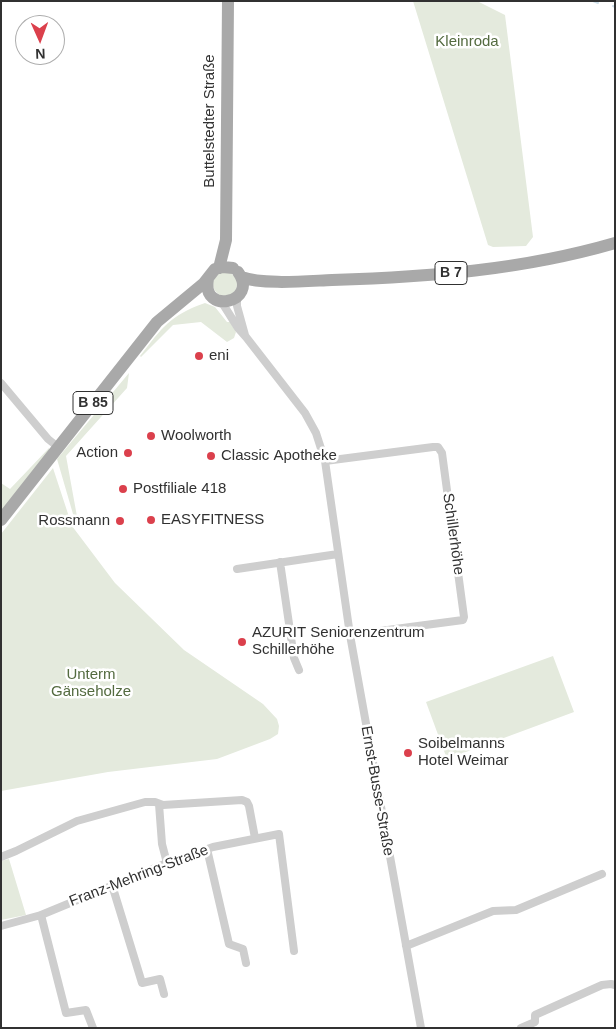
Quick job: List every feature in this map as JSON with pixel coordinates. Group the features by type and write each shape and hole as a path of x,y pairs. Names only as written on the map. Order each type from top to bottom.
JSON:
{"main road":[{"name":"Buttelstedter Straße","path":"226,240 228,1"},
{"path":"219,268 226,240"},
{"path":"226,240 243,285 239,295 230,301 217,299 208,286 208,279 212,272 219,268 228,267 237,272"},
{"name":"B 7","path":"237,272 250,279 284,282 382,278 497,269 564,257 615,243"},
{"name":"B 85","path":"1,520 157,322 208,279"},
{"name":"B 7","path":"239,295 284,282"},
{"name":"B 85","path":"177,305 203,296 217,299"}],"street":[{"name":"Ernst-Busse-Straße","path":"239,295 237,306 246,337"},
{"name":"Ernst-Busse-Straße","path":"217,299 305,414 316,433 325,461 350,635 421,1028"},
{"path":"1,383 48,439 58,448"},
{"name":"Schillerhöhe","path":"325,461 432,447 438,448 442,453 463,620 350,635"},
{"path":"237,568 338,554"},
{"path":"280,562 294,658 299,670"},
{"path":"1,856 16,851 77,821 151,801 159,804 242,800 247,802 249,806 256,838"},
{"path":"159,804 162,844 167,863"},
{"name":"Franz-Mehring-Straße","path":"1,926 41,915 167,863 207,849 278,834 294,951"},
{"path":"207,849 229,944 243,949 246,963"},
{"path":"406,946 493,911 516,910 602,874"},
{"path":"112,886 142,983 160,979 164,994"},
{"path":"41,915 66,1013 86,1010 93,1028"},
{"path":"521,1028 535,1022 536,1014 602,985 615,985"}],"green space":[{"name":"Kleinroda","path":"413,1 477,1 505,15 533,237 526,246 493,247 488,245"},
{"path":"225,272 233,276 237,284 233,292 225,296 217,292 213,284 217,276"},
{"path":"205,303 215,307 227,322 230,322 236,332 234,338 227,342 201,322 173,325 140,356 175,318 183,312"},
{"path":"129,373 127,388 66,456 78,522 73,514 57,459"},
{"path":"49,448 50,451 1,513 1,483 10,489"},
{"name":"Unterm Gänseholze","path":"53,468 72,526 115,583 184,650 263,704 277,719 279,726 278,734 270,739 217,759 108,772 1,791 1,534"},
{"path":"553,656 574,712 447,759 426,702"},
{"path":"9,859 26,915 1,920 1,861"}],"waterway":[{"path":"593,1 598,3"}],"place":[{"name":"eni","path":"199,356"},
{"name":"Woolworth","path":"151,436"},
{"name":"Action","path":"128,453"},
{"name":"Classic Apotheke","path":"211,456"},
{"name":"Postfiliale 418","path":"123,489"},
{"name":"EASYFITNESS","path":"151,520"},
{"name":"Rossmann","path":"120,521"},
{"name":"AZURIT Seniorenzentrum Schillerhöhe","path":"242,642"},
{"name":"Soibelmanns Hotel Weimar","path":"408,753"}]}
